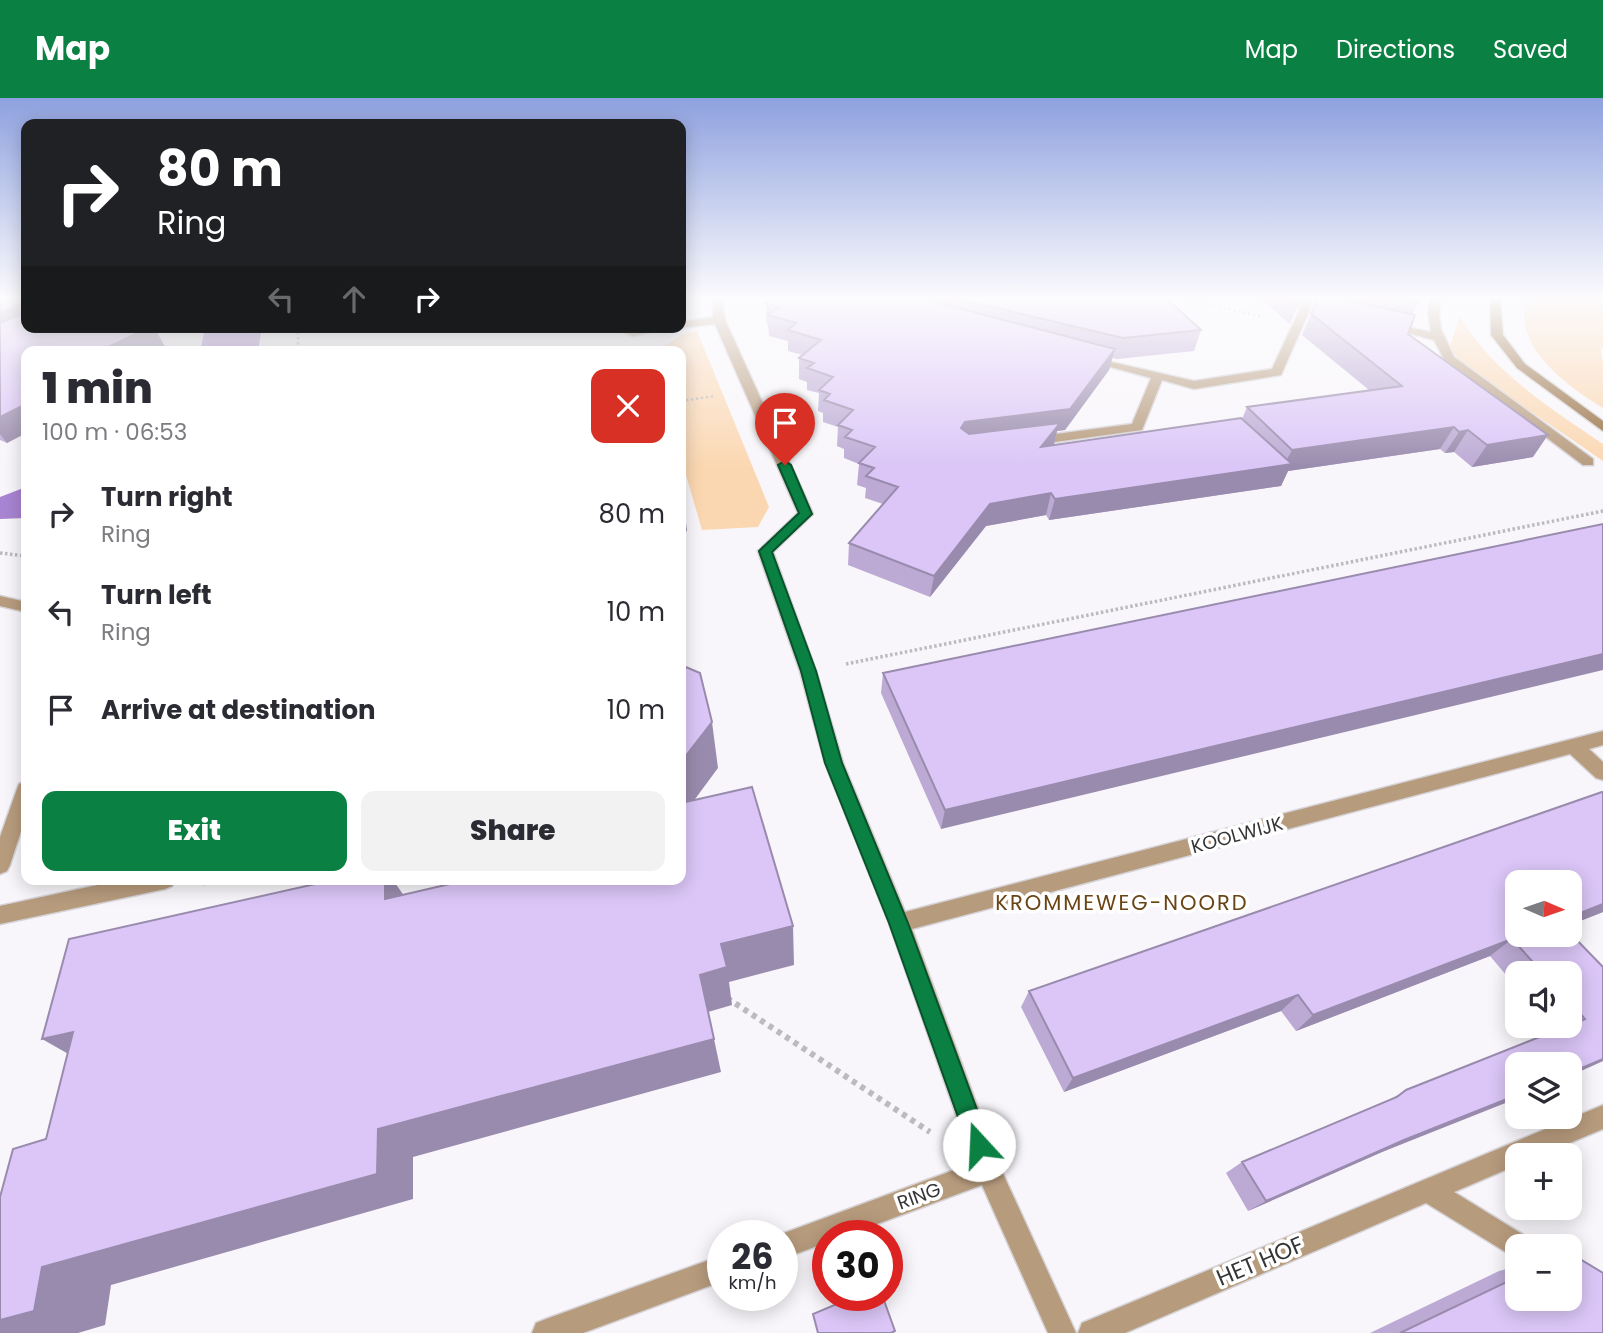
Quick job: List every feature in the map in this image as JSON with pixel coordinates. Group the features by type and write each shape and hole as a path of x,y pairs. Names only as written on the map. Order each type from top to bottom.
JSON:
{"main road":[{"path":"1511,354 1521,366 1603,427"}],"street":[{"path":"734,354 806,514 765,551 808,671 834,763 899,923 988,1170 1062,1333"},
{"path":"1079,355 1194,385 1277,372 1285,354"},
{"path":"1446,354 1449,359 1588,462"},
{"path":"1020,442 1138,427 1158,375"},
{"path":"0,601 21,606"},
{"name":"KOOLWIJK","path":"899,923 1603,738"},
{"path":"1575,747 1603,773"},
{"path":"0,865 21,804"},
{"path":"0,915 141,885"},
{"name":"HET HOF","path":"1093,1333 1603,1117"},
{"name":"RING","path":"798,1240 988,1170"},
{"path":"1428,1189 1505,1238"},
{"path":"546,1333 707,1274"}],"path":[{"path":"808,671 1603,510"},
{"path":"0,552 21,555"},
{"path":"721,995 988,1170"}],"shaded area":[{"path":"686,354 706,354 769,507 758,527 702,530 686,475"},
{"path":"1447,354 1488,354 1543,403 1603,444 1603,461"},
{"path":"1539,354 1601,354 1603,408 1573,388"},
{"path":"21,489 21,518 0,519 0,497"}],"building":[{"path":"0,354 21,354 21,406 0,417"},
{"path":"804,354 1112,354 1070,409 965,422 961,428 969,434 1060,423 1041,447 1241,418 1292,464 1055,499 1051,493 990,504 934,576 849,543 898,487 866,476 874,468 859,463 875,447 845,437 852,430 838,425 853,410 824,400 830,394 819,390 833,377 807,368 814,363 799,358"},
{"path":"1361,354 1435,354 1548,435 1487,445 1468,430 1459,432 1454,427 1292,450 1247,407 1402,386"},
{"path":"1603,524 1603,654 945,810 883,673"},
{"path":"686,667 700,673 712,722 686,756"},
{"path":"752,787 793,926 721,944 727,967 700,975 714,1039 378,1129 377,1174 42,1267 34,1311 0,1320 0,1197 13,1149 46,1139 73,1032 42,1039 69,939 311,885 385,885 385,899 445,885 686,885 686,802"},
{"path":"1603,793 1603,904 1582,912 1582,870 1505,870 1505,942 1313,1015 1298,995 1073,1078 1029,991"},
{"path":"1582,945 1603,967 1603,1059 1582,1068 1582,1052 1505,1052 1505,1100 1404,1140 1266,1201 1242,1162 1397,1097 1406,1090 1537,1038 1582,1038 1582,1020 1585,1019 1582,1016 1582,961 1532,961 1519,947"},
{"path":"1582,1260 1603,1273 1603,1333 1400,1333 1505,1283 1505,1311 1582,1311"},
{"path":"820,1311 888,1311 895,1331 818,1333 813,1314"}],"district":[{"name":"KROMMEWEG-NOORD","path":"1122,902"}],"route":[{"path":"785,465 806,514 765,551 808,671 834,763 899,923 979,1145"}]}
